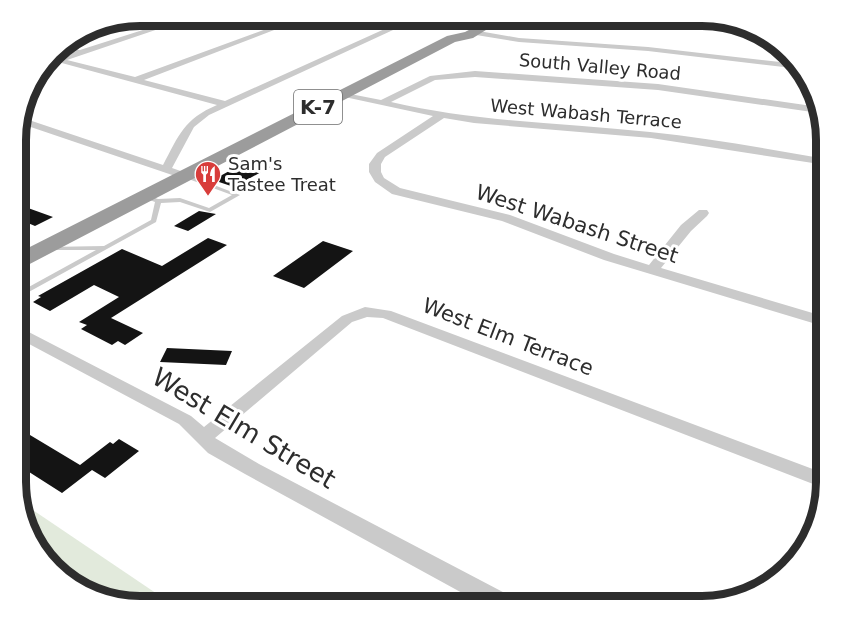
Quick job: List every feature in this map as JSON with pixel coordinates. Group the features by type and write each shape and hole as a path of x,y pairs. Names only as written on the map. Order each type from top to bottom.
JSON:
{"highway":[{"name":"K-7","path":"450,39 454,32 467,26"},
{"name":"K-7","path":"26,257 151,199 185,176 343,94 450,39 485,26"}],"street":[{"path":"58,60 159,26"},
{"path":"136,80 281,26"},
{"path":"166,169 195,119 398,26"},
{"path":"473,32 534,42 672,51 788,66"},
{"path":"534,42 541,33"},
{"path":"58,60 225,104"},
{"name":"South Valley Road","path":"383,104 433,78 475,74 658,87 812,109"},
{"name":"West Wabash Terrace","path":"343,94 442,115 505,124 651,135 815,160"},
{"name":"West Wabash Street","path":"442,115 381,155 375,164 375,172 379,180 407,195 506,218 600,254 815,319"},
{"path":"27,122 185,176"},
{"path":"652,270 680,235 703,213"},
{"name":"West Elm Terrace","path":"204,437 347,319 365,312 386,314 815,478"},
{"name":"West Elm Street","path":"26,336 185,420 215,448 252,469 489,596"}],"lane":[{"path":"70,49 82,52"},
{"path":"26,291 154,221 151,199 180,200 210,210 237,195 185,176"},
{"path":"41,249 105,248"}],"shaded area":[{"path":"29,507 159,595 117,593 89,584 70,572 45,545 37,532"}],"building":[{"path":"249,160 270,167 234,187 213,180"},
{"path":"26,209 53,217 35,226 26,222"},
{"path":"199,211 216,214 188,231 174,226"},
{"path":"208,238 227,245 111,318 143,333 125,345 118,341 112,345 81,329 87,325 79,322 119,297 94,285 50,311 33,302 41,297 38,296 122,249 162,266"},
{"path":"323,241 353,251 304,288 273,276"},
{"path":"167,348 232,351 226,365 160,362"},
{"path":"26,433 80,465 110,442 113,444 119,439 139,451 105,478 92,470 62,493 26,470"}],"place":[{"name":"Sam's Tastee Treat","path":"208,197"}]}
